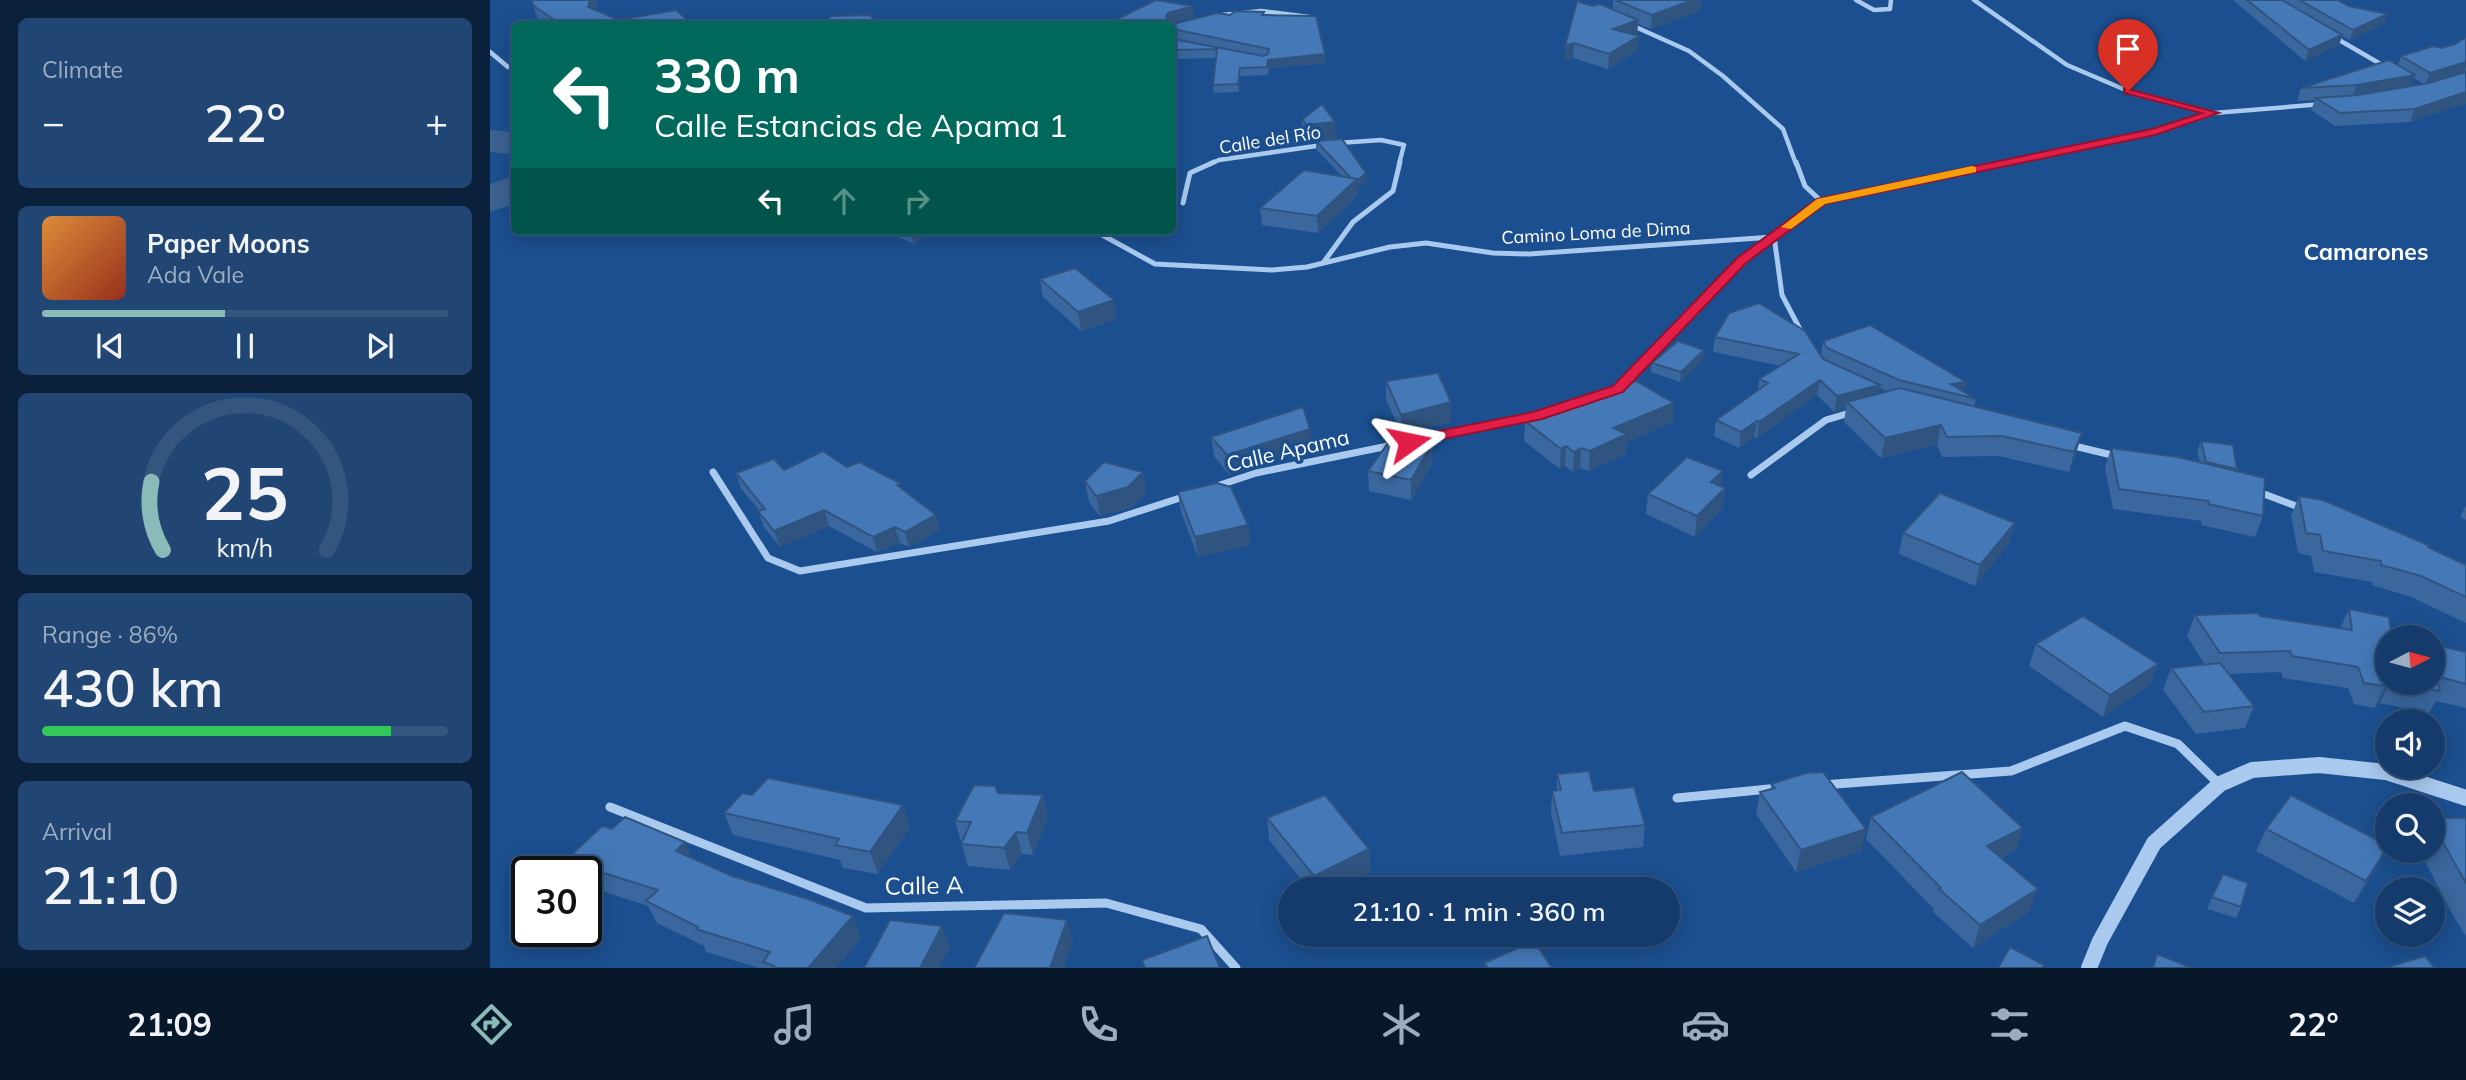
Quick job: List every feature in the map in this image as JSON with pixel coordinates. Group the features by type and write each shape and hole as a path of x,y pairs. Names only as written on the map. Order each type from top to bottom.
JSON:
{"street":[{"path":"1856,0 1874,10 1890,9 1891,0"},
{"path":"1973,0 2067,65 2128,91 2214,113"},
{"path":"1209,17 1236,11 1276,10 1310,17"},
{"path":"1626,22 1689,51 1723,76 1783,129 1805,186 1821,201"},
{"path":"2330,34 2389,69"},
{"path":"490,52 511,68"},
{"name":"Calle Apama","path":"1207,489 1256,473 1536,416 1618,389 1742,260 1821,201 2155,131 2214,113 2328,104"},
{"name":"Calle del Río","path":"1183,203 1190,173 1219,160 1347,142 1381,140 1404,145 1393,191 1353,222 1322,263"},
{"name":"Camino Loma de Dima","path":"1102,235 1156,264 1272,270 1322,263 1390,247 1426,243 1493,253 1529,254 1774,236"},
{"path":"1774,236 1782,295 1808,344"},
{"path":"1751,475 1826,420 1860,411"},
{"path":"2067,444 2120,457"},
{"path":"713,472 768,558 800,571 1109,521 1195,493"},
{"path":"2252,490 2317,514"},
{"path":"1813,785 2011,771 2125,726 2178,744 2220,784"},
{"path":"2089,968 2100,942 2154,844 2220,784 2252,770 2319,765 2386,772 2466,798"},
{"path":"1677,798 1786,787"},
{"name":"Calle A","path":"610,807 866,908 1106,903 1201,929 1236,968"}],"building":[{"path":"531,0 590,0 588,7 619,20 676,10 689,21 556,21 534,6"},
{"path":"1156,0 1193,6 1168,13 1166,17 1169,21 1113,21"},
{"path":"1615,0 1693,0 1652,15"},
{"path":"2247,0 2282,0 2342,35 2309,50"},
{"path":"2299,0 2338,0 2349,6 2388,14 2353,30"},
{"path":"1577,1 1592,6 1600,4 1638,20 1613,29 1639,36 1609,54 1574,43 1565,46"},
{"path":"1235,11 1264,12 1262,15 1316,16 1325,54 1268,60 1267,67 1240,68 1238,84 1213,85 1217,49 1176,50 1176,40 1263,56 1268,54 1269,49 1176,30 1176,23 1217,13 1230,15"},
{"path":"870,15 875,21 827,21 831,16"},
{"path":"2466,37 2466,62 2430,73 2401,56 2433,46 2441,48 2455,44"},
{"path":"2389,60 2415,75 2357,85 2301,88"},
{"path":"2466,72 2466,92 2415,109 2340,113 2316,98 2358,95 2429,83"},
{"path":"1322,104 1335,122 1307,125 1302,120"},
{"path":"1342,139 1366,173 1357,181 1316,141"},
{"path":"1304,170 1357,179 1317,216 1260,208"},
{"path":"1075,268 1114,300 1078,312 1040,279"},
{"path":"1759,303 1805,331 1823,359 1880,385 1837,396 1820,380 1741,432 1716,420 1768,383 1759,379 1799,354 1715,337 1729,313"},
{"path":"1870,325 1966,382 1951,384 1976,399 1899,380 1827,348 1823,341"},
{"path":"1678,341 1704,350 1681,372 1652,363"},
{"path":"1438,373 1451,402 1401,415 1386,381"},
{"path":"1636,381 1674,403 1613,428 1627,434 1590,451 1581,448 1574,452 1566,446 1561,449 1525,421 1569,402 1575,406"},
{"path":"1900,388 2082,433 2074,452 2002,436 1947,437 1941,425 1885,438 1847,402"},
{"path":"1303,407 1310,429 1227,455 1211,437"},
{"path":"1393,436 1432,444 1411,480 1368,471"},
{"path":"2201,441 2233,445 2237,469 2206,462"},
{"path":"2111,448 2178,457 2265,478 2263,516 2208,504 2209,501 2119,489"},
{"path":"823,451 847,467 859,462 900,483 897,485 936,515 905,532 895,527 873,537 824,510 774,531 758,511 765,509 736,473 774,459 784,470"},
{"path":"1687,457 1723,471 1711,482 1725,488 1697,516 1648,494"},
{"path":"1104,462 1143,472 1128,487 1096,496 1085,481"},
{"path":"1217,483 1231,487 1248,525 1195,537 1178,492"},
{"path":"1940,493 2015,523 1980,565 1903,533"},
{"path":"2299,496 2323,500 2428,545 2466,565 2466,597 2421,576 2381,565 2381,561 2323,551 2320,535 2306,533"},
{"path":"2349,609 2389,617 2390,625 2375,625 2375,685 2364,683 2358,667 2292,656 2290,651 2220,653 2195,615 2258,613 2260,616 2352,630"},
{"path":"2083,616 2158,664 2110,695 2036,644"},
{"path":"2445,647 2466,652 2466,684 2445,678"},
{"path":"2220,663 2254,706 2204,712 2171,668"},
{"path":"1589,771 1594,791 1634,787 1645,825 1562,833 1552,791 1561,790 1557,774"},
{"path":"1823,772 1866,829 1801,850 1760,792 1775,788 1771,784 1806,773"},
{"path":"1962,772 2023,828 1987,846 2038,889 1980,925 1939,889 1941,888 1871,817"},
{"path":"768,778 903,805 870,852 835,845 839,839 724,813 742,793 752,795"},
{"path":"974,785 995,786 998,793 1043,795 1027,833 1016,832 1004,848 961,844 971,822 955,821"},
{"path":"1325,795 1369,849 1314,876 1267,818"},
{"path":"2291,795 2375,839 2375,863 2377,863 2366,881 2266,829"},
{"path":"625,817 685,842 676,851 732,876 853,916 808,968 772,968 774,966 763,962 770,952 696,929 698,927 646,901 658,890 602,873 602,856 570,856 602,826 612,829"},
{"path":"2445,818 2466,818 2466,883 2445,846"},
{"path":"2223,874 2248,883 2241,907 2212,897"},
{"path":"1004,913 1067,920 1050,968 974,968"},
{"path":"890,920 942,926 920,968 864,968"},
{"path":"1207,936 1220,968 1145,968 1142,960"},
{"path":"1520,947 1538,947 1552,968 1484,968 1487,967 1484,963"},
{"path":"2010,947 2044,965 2042,968 1998,968"},
{"path":"2157,954 2192,968 2153,968"},
{"path":"2425,956 2435,968 2385,968"}],"waterway":[{"path":"490,141 511,143"},
{"path":"490,200 511,190"}],"slow traffic":[{"path":"1787,227 1821,201 1972,170"}],"district":[{"name":"Camarones","path":"2366,252"}],"route":[{"path":"1409,442 1536,416 1618,389 1742,260 1821,201 2155,131 2214,113 2128,91"}]}
